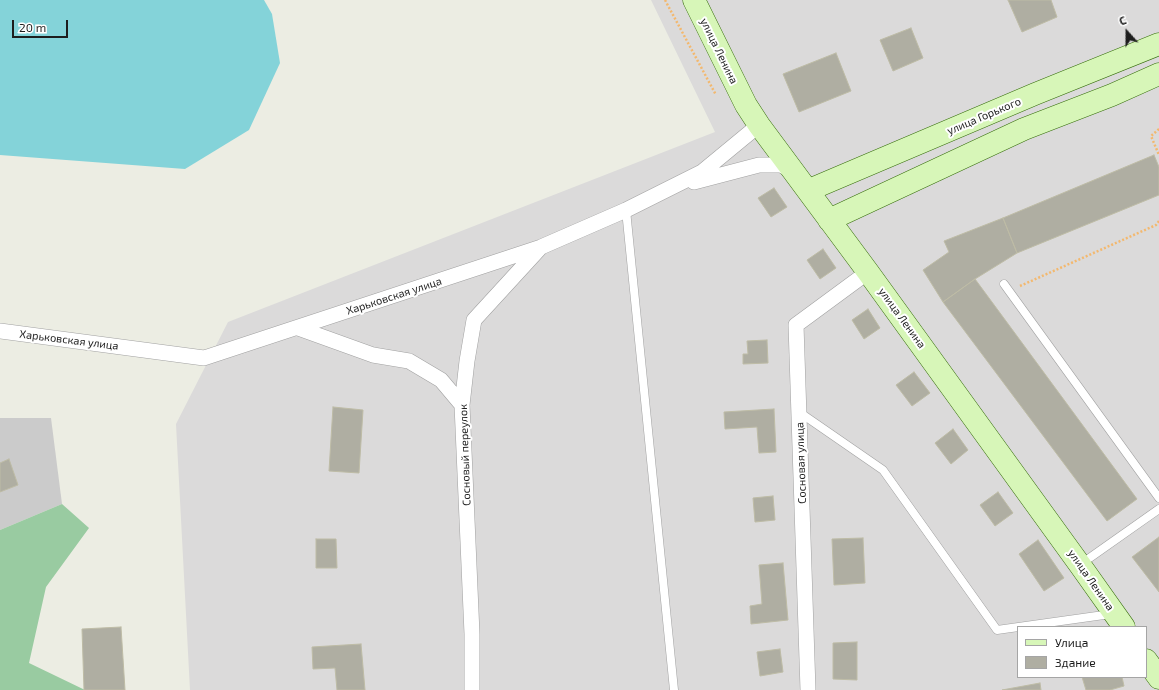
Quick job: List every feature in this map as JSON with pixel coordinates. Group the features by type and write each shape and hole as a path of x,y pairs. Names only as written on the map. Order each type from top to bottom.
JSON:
{"street":[{"name":"улица Ленина","path":"694,0 746,105 759,125 809,190 829,220 1119,620"},
{"name":"улица Горького","path":"809,190 1035,94 1159,44"},
{"path":"829,220 1024,129 1112,95 1159,74"},
{"name":"Харьковская улица","path":"0,331 204,358 541,247 626,210 702,172 759,125"},
{"path":"668,189 759,165 781,165 796,174"},
{"name":"Сосновый переулок","path":"472,690 472,634 462,406 474,320 541,247"},
{"name":"Сосновая улица","path":"808,690 796,324 868,272"},
{"path":"298,328 372,355 409,361 441,380 462,406"},
{"path":"1147,661 1159,678"}],"lane":[{"path":"626,210 674,690"},
{"path":"1006,287 1159,498"},
{"path":"799,412 883,470 997,630 1017,628"},
{"path":"1080,565 1159,509"},
{"path":"1046,626 1119,620"}],"path":[{"path":"1159,130 1151,136 1159,155"},
{"path":"1006,287 1156,225 1159,221"}],"shaded area":[{"path":"0,0 264,0 272,14 280,63 249,130 185,169 0,155"},
{"path":"651,0 1159,0 1159,690 190,690 176,424 228,322 715,132"},
{"path":"0,418 51,418 62,504 0,530"}],"green space":[{"path":"62,504 89,528 46,587 29,663 85,690 0,690 0,530"}],"building":[{"path":"1008,0 1051,0 1057,17 1022,32"},
{"path":"911,28 923,58 893,71 880,40"},
{"path":"836,53 851,91 799,112 783,74"},
{"path":"1154,155 1159,167 1159,195 1017,253 1003,218"},
{"path":"774,188 787,207 771,217 758,198"},
{"path":"1003,218 1017,253 975,279 943,302 923,270 949,252 944,241"},
{"path":"823,249 836,268 820,279 807,260"},
{"path":"975,279 1137,499 1107,521 943,302"},
{"path":"868,309 880,328 864,339 852,320"},
{"path":"767,340 768,363 743,364 743,354 748,354 747,341"},
{"path":"914,372 930,393 912,406 896,385"},
{"path":"333,407 363,410 359,473 329,471"},
{"path":"774,409 776,452 759,453 757,427 725,429 724,412"},
{"path":"953,429 968,450 951,464 935,443"},
{"path":"9,459 18,485 0,492 0,463"},
{"path":"998,492 1013,513 995,526 980,505"},
{"path":"773,496 775,520 755,522 753,498"},
{"path":"1159,537 1159,592 1132,557"},
{"path":"863,538 865,583 834,585 832,539"},
{"path":"316,539 336,539 337,568 316,568"},
{"path":"1038,540 1064,578 1044,591 1019,554"},
{"path":"783,563 788,620 751,624 750,606 762,604 759,565"},
{"path":"121,627 125,690 84,690 82,629"},
{"path":"857,642 857,680 833,679 833,643"},
{"path":"361,644 365,690 337,690 335,668 313,669 312,647"},
{"path":"780,649 783,672 760,676 757,652"},
{"path":"1082,678 1122,678 1124,686 1110,690 1086,690"},
{"path":"1040,683 1041,690 1002,690"}]}
